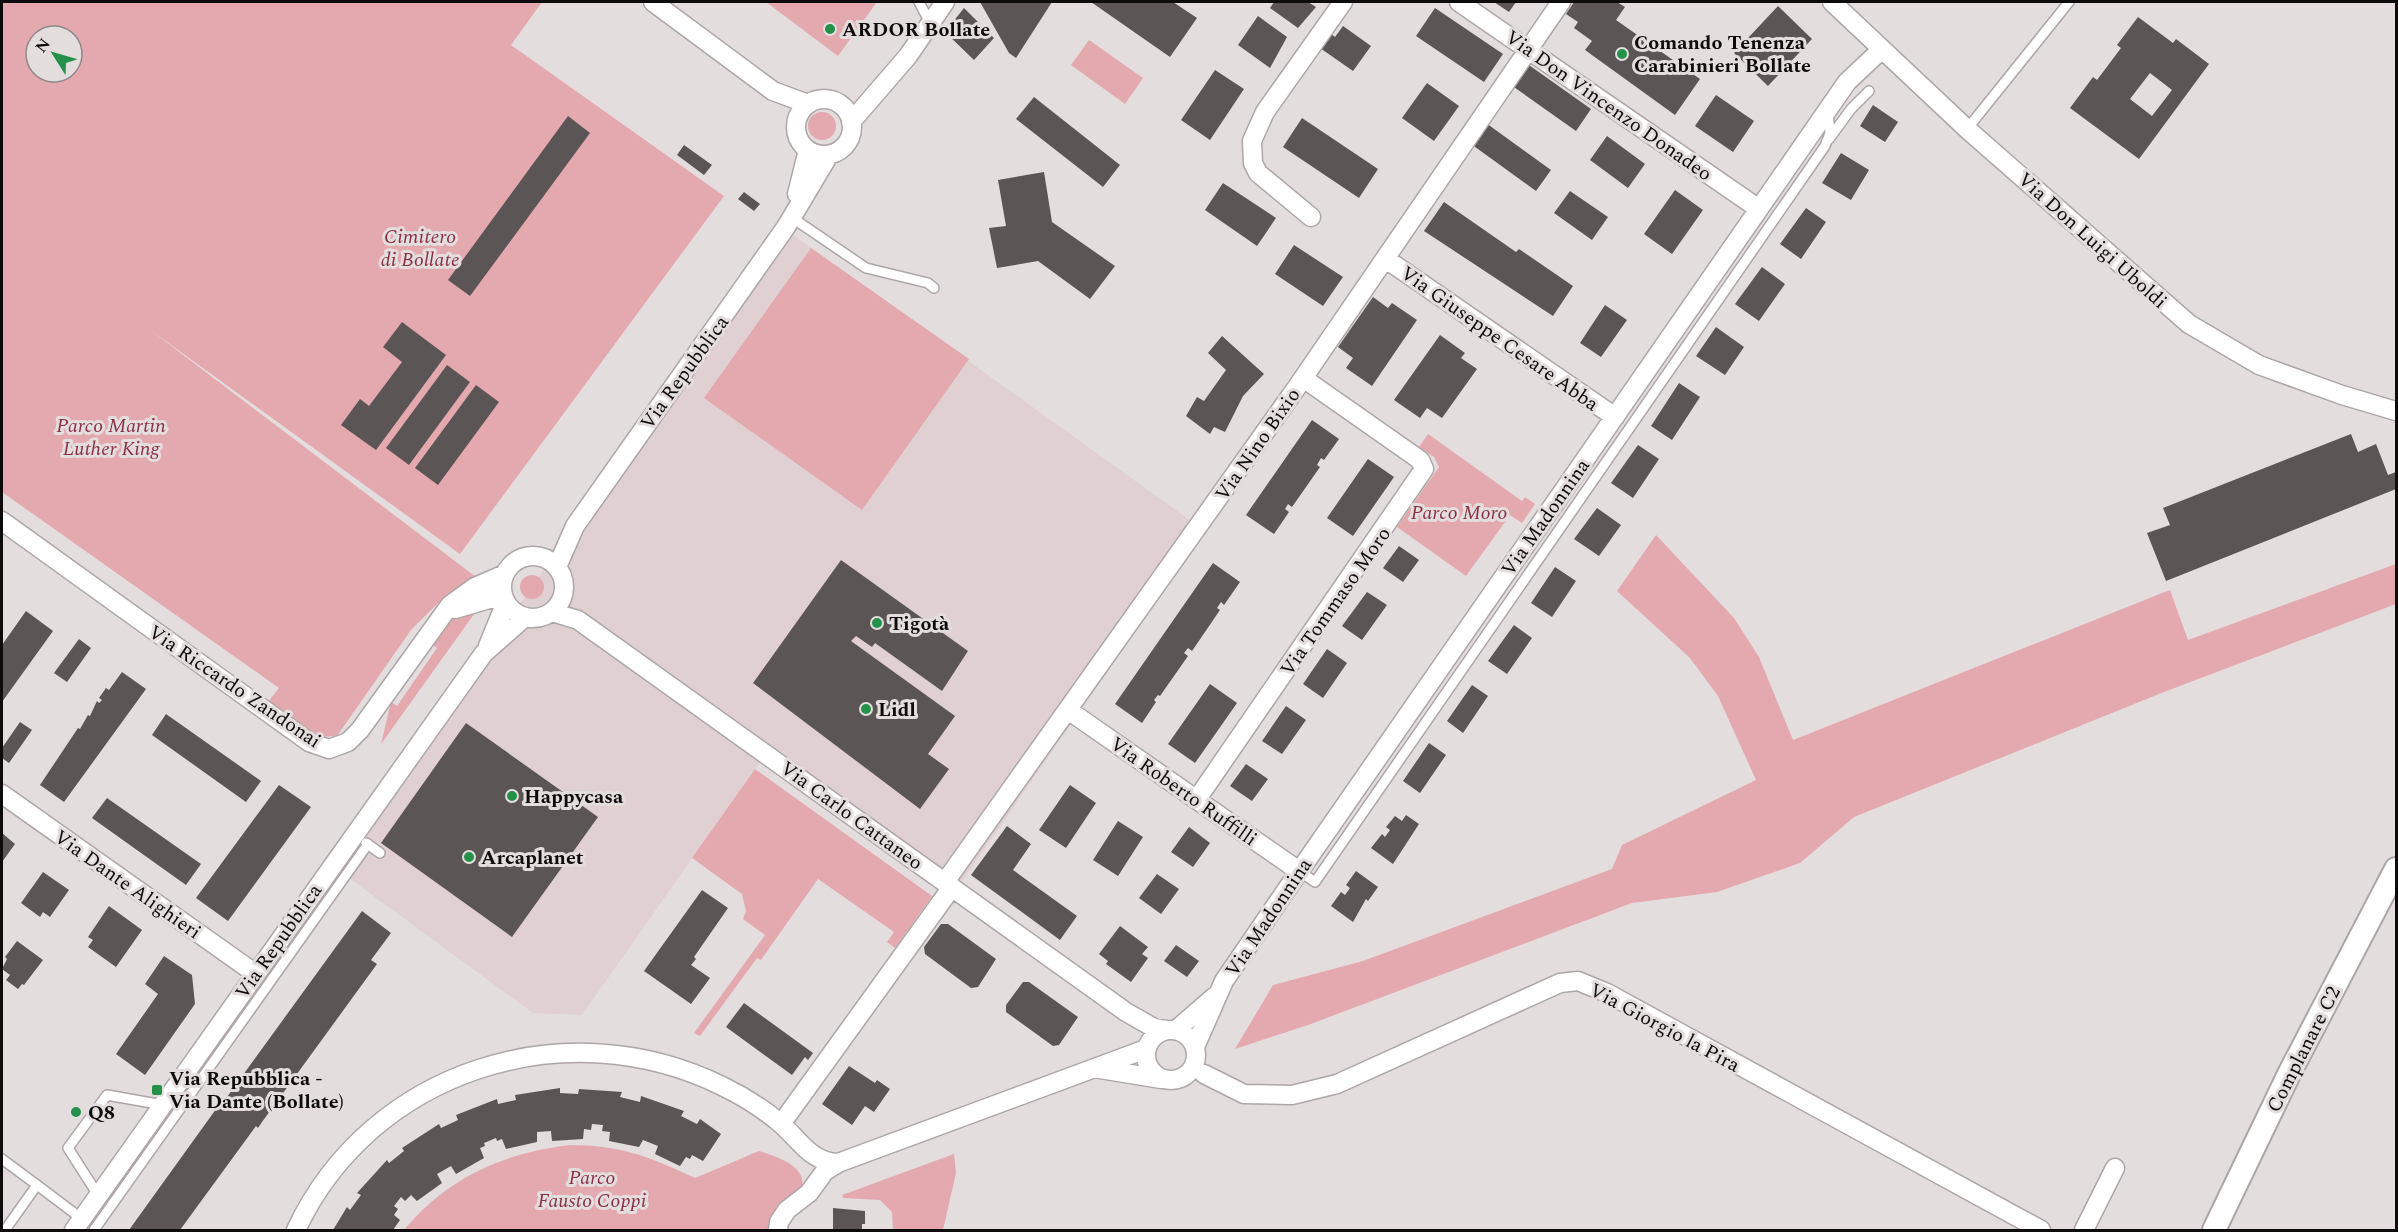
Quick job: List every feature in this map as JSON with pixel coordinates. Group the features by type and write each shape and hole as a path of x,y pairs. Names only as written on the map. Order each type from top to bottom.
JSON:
{"street":[{"path":"653,2 773,91 808,104"},
{"path":"851,122 883,82 908,56 945,2"},
{"path":"1311,217 1258,173 1253,162 1252,141 1265,112 1343,2"},
{"name":"Via Don Vincenzo Donadeo","path":"1460,2 1759,209"},
{"name":"Via Nino Bixio","path":"781,1124 1068,710 1386,259 1561,2"},
{"name":"Via Don Luigi Uboldi","path":"1832,2 1967,129 2189,324 2259,365 2342,395 2397,411"},
{"name":"Via Madonnina","path":"1195,1047 1224,981 1299,871 1828,110 1860,67 1882,49"},
{"path":"838,104 883,82"},
{"path":"773,91 796,124"},
{"path":"823,99 838,104 849,114 851,122 851,130 844,146 829,154 808,150 798,139 796,124 798,116 808,104 823,99"},
{"name":"Via Repubblica","path":"791,217 808,150"},
{"name":"Via Repubblica","path":"557,567 575,526 791,217 829,154"},
{"name":"Via Giuseppe Cesare Abba","path":"1386,259 1615,417"},
{"name":"Via Tommaso Moro","path":"1197,799 1424,469 1420,460 1303,378"},
{"name":"Via Riccardo Zandonai","path":"2,521 317,747 329,749 348,742 360,730 438,620 460,596 504,574"},
{"name":"Via Repubblica","path":"540,556 575,526"},
{"path":"540,556 557,567 562,576 563,596 552,612 544,616 525,617 511,609 504,598 504,574 519,559 540,556"},
{"name":"Via Carlo Cattaneo","path":"563,596 578,620"},
{"name":"Via Repubblica","path":"90,1217 153,1133 163,1105 280,939 361,839 484,653 504,598"},
{"name":"Via Riccardo Zandonai","path":"438,620 466,604 504,598"},
{"name":"Via Carlo Cattaneo","path":"552,612 578,620 1126,1012 1154,1028 1171,1030"},
{"name":"Via Repubblica","path":"484,653 525,617"},
{"name":"Via Roberto Ruffilli","path":"1068,710 1299,871"},
{"name":"Via Dante Alighieri","path":"2,794 256,974"},
{"name":"Complanare C2","path":"2214,1230 2290,1072 2397,869"},
{"name":"Via Giorgio la Pira","path":"1204,1074 1244,1094 1292,1095 1337,1084 1560,984 1578,981 1607,993 2041,1230"},
{"name":"Via Madonnina","path":"1171,1030 1218,994"},
{"name":"Via Carlo Cattaneo","path":"1126,1012 1140,1030 1147,1047"},
{"path":"777,1230 787,1210 809,1193 825,1171 838,1163 1098,1069 1147,1047 1158,1033 1171,1030 1188,1036 1195,1047 1195,1064 1191,1071 1177,1080 1098,1069"},
{"path":"1147,1047 1148,1066 1160,1078 1168,1080"},
{"path":"296,1230 319,1189 369,1131 407,1103 442,1083 502,1062 573,1053 636,1056 693,1072 743,1097 781,1124 817,1159 838,1163"},
{"path":"2084,1230 2115,1168"}],"lane":[{"path":"919,2 930,23"},
{"path":"1967,129 2069,2"},
{"path":"1299,871 1315,882 1828,141 1851,109 1869,91"},
{"path":"1828,110 1828,141"},
{"path":"791,217 866,268 928,283 934,288"},
{"path":"153,1133 192,1096 296,950 361,839 380,853"},
{"path":"280,939 296,950"},
{"path":"177,1085 192,1096"},
{"path":"90,1217 69,1148 107,1095 163,1105"},
{"path":"2,1159 37,1185 90,1217"},
{"path":"5,1230 37,1185"}],"shaded area":[{"path":"785,229 1205,531 954,893 764,756 582,1015 533,1013 334,867"}],"green space":[{"path":"2,2 542,2 511,45 724,196 460,554 149,329 476,577 446,595 411,630 337,736 316,737 268,702 279,688 2,492"},
{"name":"ARDOR Bollate","path":"766,2 877,2 838,56"},
{"path":"1089,40 1143,78 1125,104 1071,65"},
{"path":"822,112 832,116 836,126 832,136 822,140 812,136 808,126 812,116"},
{"path":"811,248 969,359 862,510 704,398"},
{"name":"Parco Moro","path":"1428,434 1522,501 1525,497 1535,504 1522,523 1510,515 1466,576 1397,527 1439,467 1434,457 1419,447"},
{"path":"1656,535 1734,618 1759,657 1793,740 2170,590 2188,640 2396,564 2396,604 2164,692 1854,817 1800,863 1717,892 1632,903 1308,1025 1235,1049 1273,985 1363,961 1612,869 1622,845 1756,780 1718,696 1690,658 1617,591"},
{"path":"532,575 540,579 544,587 540,595 532,599 524,595 520,587 524,579"},
{"path":"477,610 381,744 391,702 397,706 437,648 432,645 446,626 455,618"},
{"path":"755,769 932,896 895,948 887,942 894,932 818,879 761,960 757,958 700,1036 694,1033 765,935 743,919 746,911 742,894 692,858"},
{"name":"Parco Fausto Coppi","path":"570,1145 620,1150 664,1164 695,1178 759,1151 781,1159 795,1168 800,1173 802,1188 777,1209 771,1230 404,1230 439,1196 478,1171 522,1154"},
{"path":"954,1154 956,1173 943,1230 893,1230 892,1212 880,1200 843,1198 842,1195"}],"building":[{"path":"980,2 1052,2 1016,58 1009,53"},
{"path":"1091,2 1173,2 1197,18 1170,57"},
{"path":"1274,2 1308,2 1316,7 1298,28 1270,8"},
{"path":"1494,2 1516,2 1509,12"},
{"path":"1574,2 1617,2 1625,7 1616,20 1700,79 1675,115 1585,50 1592,41 1574,28 1578,22 1566,14"},
{"path":"1778,6 1812,39 1768,86 1734,53"},
{"path":"964,8 994,38 974,60 945,32"},
{"path":"1435,8 1503,54 1484,82 1416,36"},
{"path":"1258,16 1287,37 1270,68 1238,45"},
{"path":"2138,17 2173,43 2176,39 2209,64 2139,159 2070,108 2093,77 2097,80 2121,48 2117,45","holes":["2150,73 2172,90 2152,116 2130,99"]},
{"path":"1343,26 1371,46 1353,71 1320,48 1330,33 1335,37"},
{"path":"1526,63 1591,109 1576,131 1511,85"},
{"path":"1215,70 1244,89 1210,140 1181,120"},
{"path":"1427,83 1459,106 1434,141 1402,118"},
{"path":"1716,95 1754,121 1733,152 1695,126"},
{"path":"1034,97 1120,165 1103,187 1016,119"},
{"path":"1873,105 1898,122 1885,142 1860,126"},
{"path":"568,116 590,133 470,296 448,280"},
{"path":"1302,118 1378,169 1359,198 1283,147"},
{"path":"1486,123 1551,170 1536,191 1471,144"},
{"path":"1607,136 1645,164 1628,188 1590,160"},
{"path":"684,145 712,165 704,175 677,155"},
{"path":"1841,153 1869,170 1851,200 1822,183"},
{"path":"1044,172 1052,222 1115,266 1090,299 1038,261 997,268 989,228 1006,226 998,180"},
{"path":"1223,183 1276,218 1257,246 1205,210"},
{"path":"1675,190 1703,210 1672,254 1644,234"},
{"path":"1570,191 1608,217 1592,240 1554,213"},
{"path":"744,192 760,204 754,211 738,199"},
{"path":"1444,202 1516,252 1519,249 1573,286 1553,316 1424,231"},
{"path":"1806,208 1826,222 1801,259 1780,244"},
{"path":"1294,245 1343,277 1323,306 1275,274"},
{"path":"1762,267 1785,284 1759,321 1735,304"},
{"path":"1373,297 1388,308 1392,303 1417,320 1372,386 1346,368 1353,358 1338,347"},
{"path":"1605,305 1627,320 1601,357 1580,343"},
{"path":"402,322 446,355 376,450 341,425 360,399 369,406 402,362 383,347"},
{"path":"1716,327 1744,347 1725,375 1696,356"},
{"path":"1440,335 1465,353 1461,358 1477,369 1442,418 1427,408 1420,418 1394,400"},
{"path":"1222,336 1264,374 1243,396 1225,432 1214,427 1210,434 1186,416 1197,397 1204,401 1226,370 1208,353"},
{"path":"447,365 470,382 409,465 386,448"},
{"path":"1679,383 1700,397 1672,440 1651,426"},
{"path":"476,385 499,402 438,485 415,468"},
{"path":"1312,420 1339,439 1324,460 1321,458 1317,465 1320,467 1292,507 1288,504 1285,509 1289,512 1274,534 1246,515"},
{"path":"2351,434 2358,452 2376,444 2388,475 2396,472 2396,489 2166,581 2147,533 2170,525 2163,508"},
{"path":"1638,445 1659,459 1633,498 1611,483"},
{"path":"1368,459 1394,477 1353,536 1327,518"},
{"path":"1597,508 1621,525 1599,556 1574,539"},
{"path":"1399,546 1419,560 1403,582 1383,568"},
{"name":"Lidl","path":"841,560 968,651 942,691 875,643 872,647 856,636 851,641 955,716 928,754 949,769 920,809 753,683"},
{"path":"1213,563 1240,582 1224,605 1221,602 1217,608 1220,610 1192,651 1188,648 1184,653 1188,656 1160,696 1158,695 1154,700 1156,702 1142,723 1115,704"},
{"path":"1555,567 1576,581 1552,617 1531,603"},
{"path":"1367,592 1387,605 1362,640 1342,626"},
{"path":"26,611 53,631 2,702 2,645"},
{"path":"1514,625 1532,638 1507,674 1488,661"},
{"path":"79,639 91,648 67,682 54,673"},
{"path":"1327,649 1347,663 1323,698 1303,684"},
{"path":"122,672 146,689 64,802 40,785 78,728 80,729 88,715 90,716 97,701 99,703 102,700 99,698 106,688 109,690"},
{"path":"1210,684 1237,703 1195,763 1168,744"},
{"path":"1472,685 1488,696 1463,733 1447,721"},
{"path":"1286,706 1306,720 1282,754 1262,741"},
{"path":"166,714 261,781 246,802 152,735"},
{"path":"20,722 32,730 9,763 2,758 2,748"},
{"path":"466,723 598,817 512,937 381,843"},
{"path":"1429,743 1446,755 1420,793 1403,781"},
{"path":"1246,764 1268,779 1252,801 1230,786"},
{"path":"279,785 311,807 228,921 196,898"},
{"path":"1070,785 1096,803 1066,848 1039,830"},
{"path":"107,798 201,864 186,885 92,818"},
{"path":"1406,815 1419,824 1393,864 1371,848 1382,834 1385,837 1390,830 1386,827 1395,816 1402,821"},
{"path":"1118,821 1143,837 1118,876 1093,860"},
{"path":"1007,826 1031,844 1013,870 1077,916 1060,940 971,875"},
{"path":"1189,827 1210,843 1193,867 1171,852"},
{"path":"2,833 15,844 2,862"},
{"path":"1356,871 1378,887 1368,901 1366,899 1353,922 1331,906 1341,892 1345,895 1350,888 1346,885"},
{"path":"43,872 69,890 50,917 43,912 40,917 21,903"},
{"path":"1157,874 1179,889 1161,914 1139,898"},
{"path":"702,890 728,908 694,957 696,959 691,965 710,978 691,1004 644,971"},
{"path":"109,906 142,930 116,967 88,947 93,940 88,937"},
{"path":"362,911 391,933 371,960 377,964 258,1128 256,1126 180,1230 129,1230 224,1098 227,1097"},
{"path":"941,924 948,924 996,959 978,987 971,988 925,954 924,947"},
{"path":"1120,926 1148,947 1142,954 1148,958 1131,982 1106,964 1108,961 1099,954"},
{"path":"17,941 43,960 24,985 22,984 18,989 6,980 10,975 2,969 7,959 5,957"},
{"path":"1176,945 1199,961 1187,977 1164,961"},
{"path":"164,956 192,975 195,1004 145,1075 116,1054 158,994 145,984"},
{"path":"1023,982 1029,982 1078,1017 1059,1045 1053,1046 1006,1012 1006,1005"},
{"path":"744,1003 813,1053 808,1060 805,1057 792,1075 726,1027"},
{"path":"849,1066 875,1083 877,1080 890,1089 874,1112 865,1106 852,1125 822,1104"},
{"path":"560,1088 560,1093 578,1094 579,1089 622,1092 620,1097 640,1102 641,1096 684,1111 681,1116 697,1124 700,1119 721,1134 703,1161 692,1155 690,1159 686,1157 680,1166 655,1154 658,1146 643,1140 639,1147 609,1141 610,1132 602,1131 603,1125 592,1124 591,1130 584,1129 583,1139 552,1141 551,1131 537,1132 537,1142 506,1149 502,1139 497,1141 496,1138 484,1143 485,1146 480,1148 484,1158 456,1174 451,1166 437,1174 442,1183 417,1201 411,1195 405,1201 401,1197 394,1206 398,1209 394,1215 400,1220 393,1230 333,1230 347,1207 350,1210 361,1195 357,1193 387,1160 389,1163 404,1151 402,1148 439,1124 441,1128 458,1120 456,1115 497,1099 498,1104 516,1100 515,1095"},
{"path":"833,1208 865,1211 865,1224 862,1224 862,1230 833,1230"}],"place":[{"name":"ARDOR Bollate","path":"830,29"},
{"name":"Comando Tenenza Carabinieri Bollate","path":"1622,54"},
{"name":"Tigotà","path":"877,623"},
{"name":"Lidl","path":"866,709"},
{"name":"Happycasa","path":"512,796"},
{"name":"Arcaplanet","path":"469,857"},
{"name":"Via Repubblica - Via Dante (Bollate)","path":"157,1090"},
{"name":"Q8","path":"76,1112"}],"park label":[{"name":"Cimitero di Bollate","path":"420,248"},
{"name":"Parco Martin Luther King","path":"111,436"}]}
